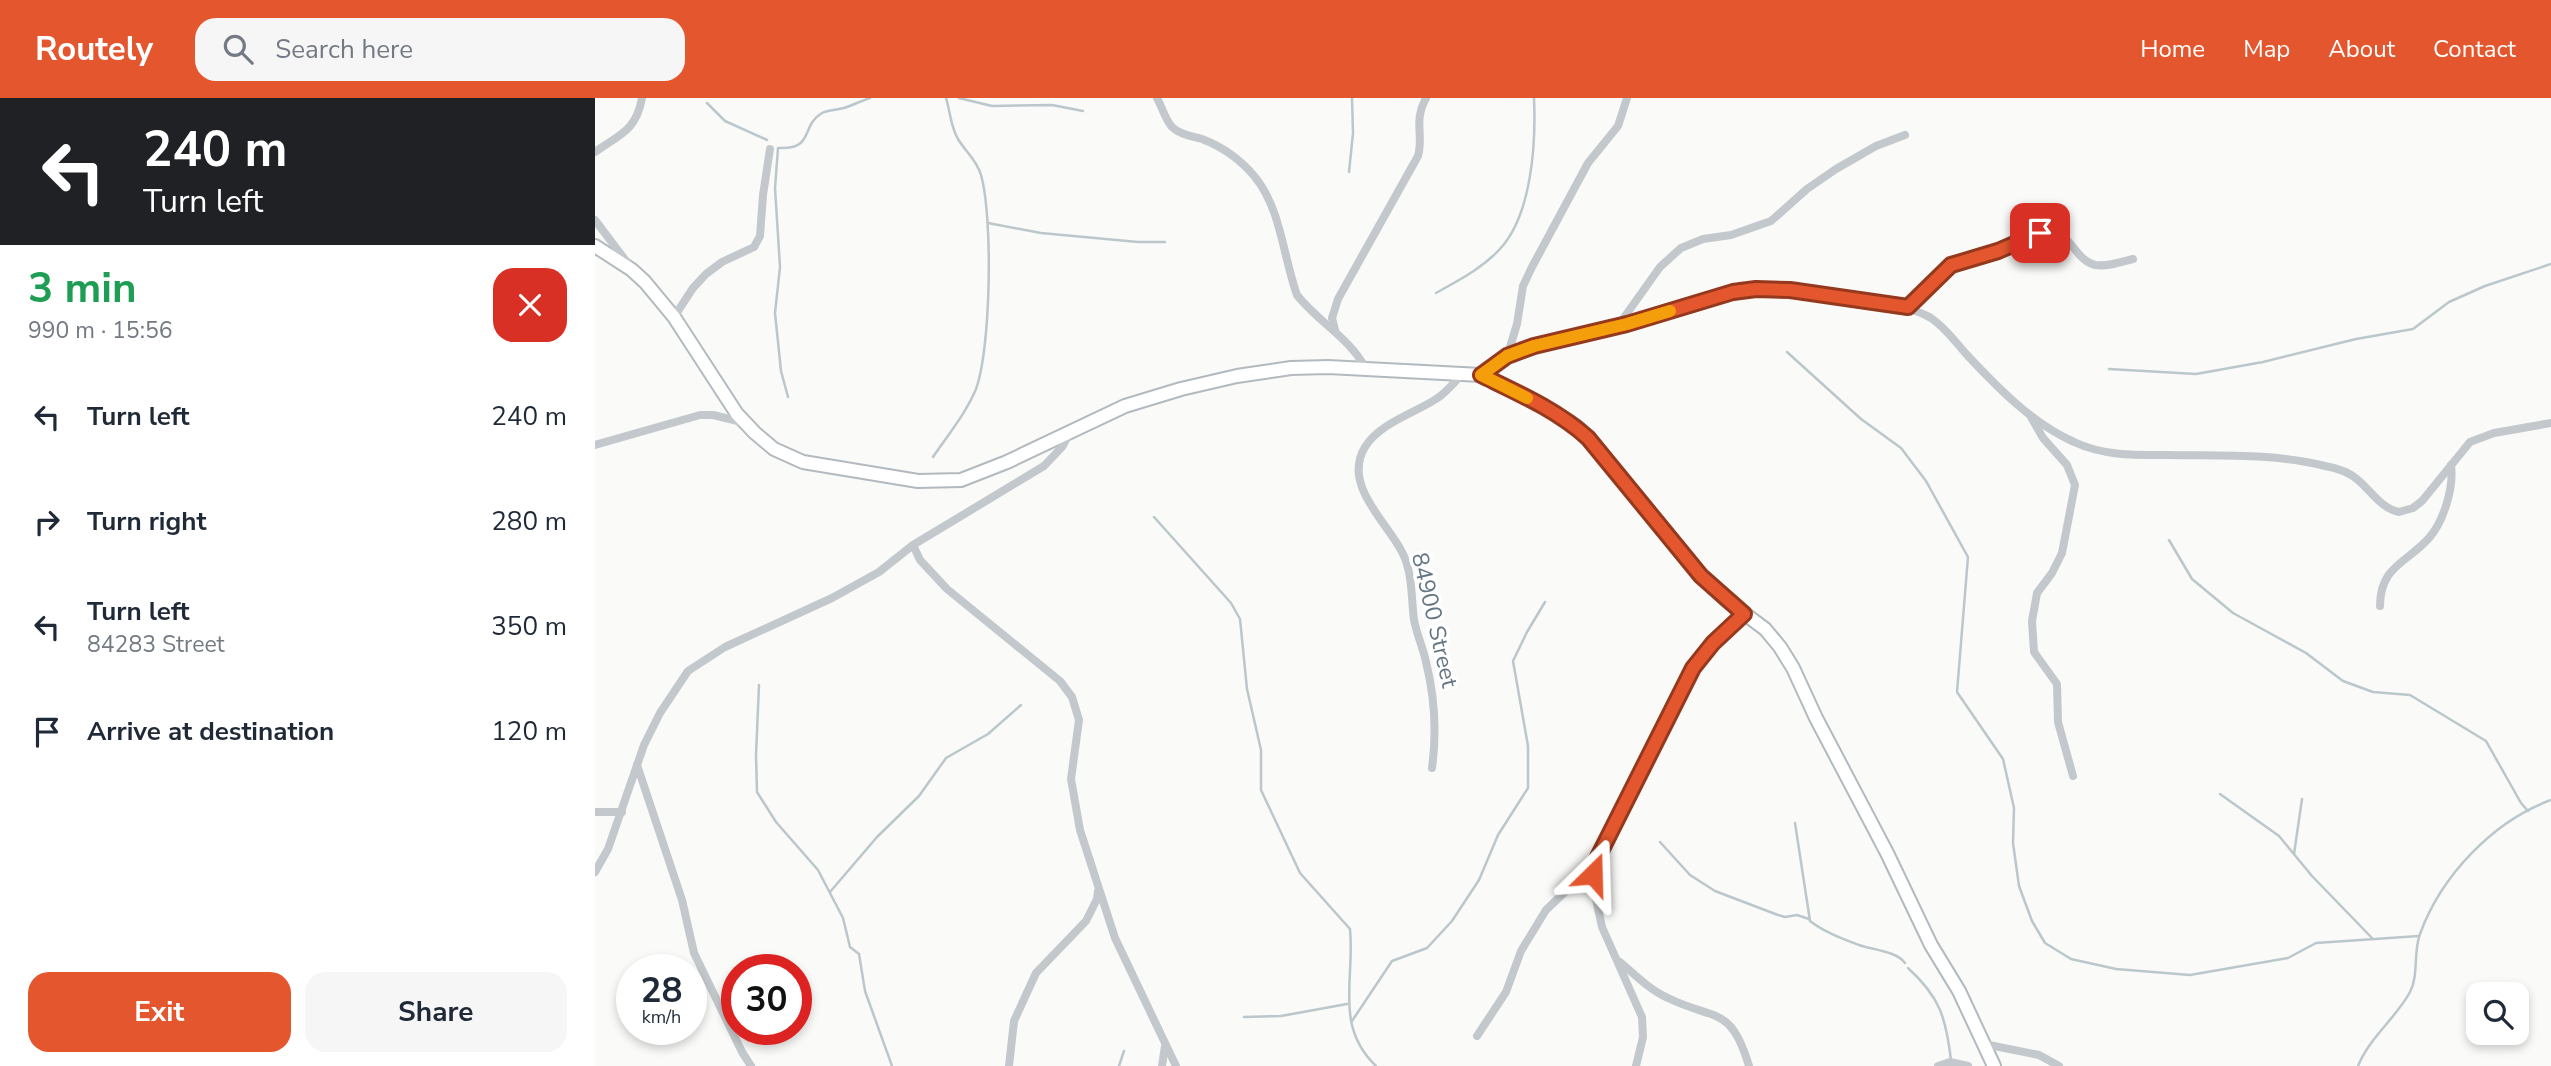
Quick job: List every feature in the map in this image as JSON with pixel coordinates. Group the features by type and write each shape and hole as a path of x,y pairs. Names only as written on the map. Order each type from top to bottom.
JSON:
{"street":[{"path":"595,152 628,130 636,121 642,98"},
{"path":"1157,98 1173,127 1181,133 1220,147 1241,162 1255,177 1276,220 1297,295 1358,354 1366,369"},
{"path":"1335,330 1332,318 1338,299 1418,156 1418,119 1426,98"},
{"path":"1507,356 1517,324 1523,286 1588,163 1618,126 1626,98"},
{"path":"1618,326 1660,267 1681,248 1703,239 1731,235 1772,221 1807,188 1836,169 1876,145 1905,135"},
{"path":"674,317 706,274 722,262 754,247 760,236 770,149"},
{"path":"595,220 632,270 674,317 745,422 774,449 803,462 918,481 939,482 975,476 1125,406 1237,376 1291,368 1481,375 1547,408 1582,432 1701,576 1765,629 1780,648 1793,668 1816,718 1881,841 1931,945 1959,991 1994,1066"},
{"path":"1908,307 1951,265 1998,251 2047,230 2065,236 2083,258 2092,264 2112,265 2133,259"},
{"path":"595,246 632,270"},
{"path":"1481,375 1507,356 1534,346 1618,326 1733,292 1756,289 1790,290 1908,307 1930,317 1943,327 1990,379 2027,412 2072,441 2105,453 2124,455 2299,460 2325,466 2356,478 2378,501 2399,512 2413,508 2421,501 2469,442 2494,433 2551,423"},
{"name":"84900 Street","path":"1431,768 1436,715 1426,659 1417,634 1407,565 1403,552 1368,500 1360,478 1360,462 1364,448 1375,435 1437,398 1463,373"},
{"path":"2027,412 2043,438 2067,466 2075,485 2062,553 2052,573 2037,593 2032,621 2034,652 2057,684 2057,722 2073,776"},
{"path":"595,445 700,415 745,422"},
{"path":"595,872 608,849 636,765 660,713 688,671 725,647 832,598 879,572 913,545 1044,466 1062,447 1071,430"},
{"path":"2380,606 2381,587 2392,570 2427,540 2438,524 2451,481 2451,465"},
{"path":"913,545 920,560 947,589 1060,681 1072,696 1079,720 1072,765 1073,800 1080,830 1115,938 1176,1066"},
{"path":"1477,1036 1506,992 1521,951 1546,910 1595,863 1693,668 1713,643 1744,614"},
{"path":"636,765 682,900 694,953 737,1044 751,1066"},
{"path":"595,812 622,812"},
{"path":"1595,863 1594,890 1602,927 1642,1017 1643,1037 1636,1066"},
{"path":"1009,1066 1014,1021 1032,981 1044,964 1086,921 1097,899 1098,884"},
{"path":"1616,957 1665,997 1710,1013 1731,1026 1739,1036 1749,1066"},
{"path":"1984,1044 2039,1055 2059,1066"},
{"path":"1162,1066 1165,1046"},
{"path":"1938,1066 1950,1062 1968,1066"}],"waterway":[{"path":"788,397 781,371 775,313 780,267 775,188 778,148 797,145 806,136 815,118 822,113 870,98"},
{"path":"933,457 976,389 985,344 989,282 987,220 981,175 956,135 946,98"},
{"path":"959,98 992,106 1052,105 1083,111"},
{"path":"1349,172 1353,133 1352,98"},
{"path":"1436,293 1485,263 1510,236 1519,218 1530,178 1534,98"},
{"path":"707,103 725,121 767,140"},
{"path":"988,223 1041,233 1165,242"},
{"path":"2109,369 2196,374 2413,329 2449,302 2485,286 2551,264"},
{"path":"1787,352 1861,419 1901,448 1926,481 1968,557 1957,692 2003,759 2014,808 2013,843 2019,886 2032,921 2045,943 2071,959 2116,969 2190,975 2288,958 2316,943 2419,936"},
{"path":"1154,517 1231,603 1240,619 1247,689 1261,750 1261,790 1300,873 1350,929 1351,1018 1363,1051 1376,1066"},
{"path":"2169,540 2192,579 2233,613 2306,653 2343,681 2373,692 2410,695 2486,741 2528,811"},
{"path":"1352,1021 1392,961 1427,948 1452,921 1479,880 1498,835 1528,788 1528,746 1513,661 1545,602"},
{"path":"759,685 757,792 776,822 818,870 843,918 850,947 859,954 865,991 892,1066"},
{"path":"830,892 877,837 919,796 946,758 988,734 1021,705"},
{"path":"2220,794 2279,836 2312,876 2372,938"},
{"path":"2294,854 2302,799"},
{"path":"2358,1066 2369,1046 2410,992 2420,934 2429,912 2455,872 2490,836 2530,809 2551,800"},
{"path":"1795,823 1810,921 1834,935 1890,953 1905,963"},
{"path":"1660,842 1690,875 1715,891 1778,915 1797,915 1809,919"},
{"path":"1908,968 1928,989 1940,1009 1951,1060"},
{"path":"1244,1017 1281,1016 1347,1004"},
{"path":"1119,1066 1124,1051"}],"slow traffic":[{"path":"1527,398 1481,375 1507,356 1534,346 1670,311"}],"route":[{"path":"1593,874 1595,863 1693,668 1713,643 1744,614 1701,576 1576,426 1547,408 1481,375 1507,356 1534,346 1627,324 1733,292 1756,289 1790,290 1908,307 1951,265 1998,251 2040,233"}]}
